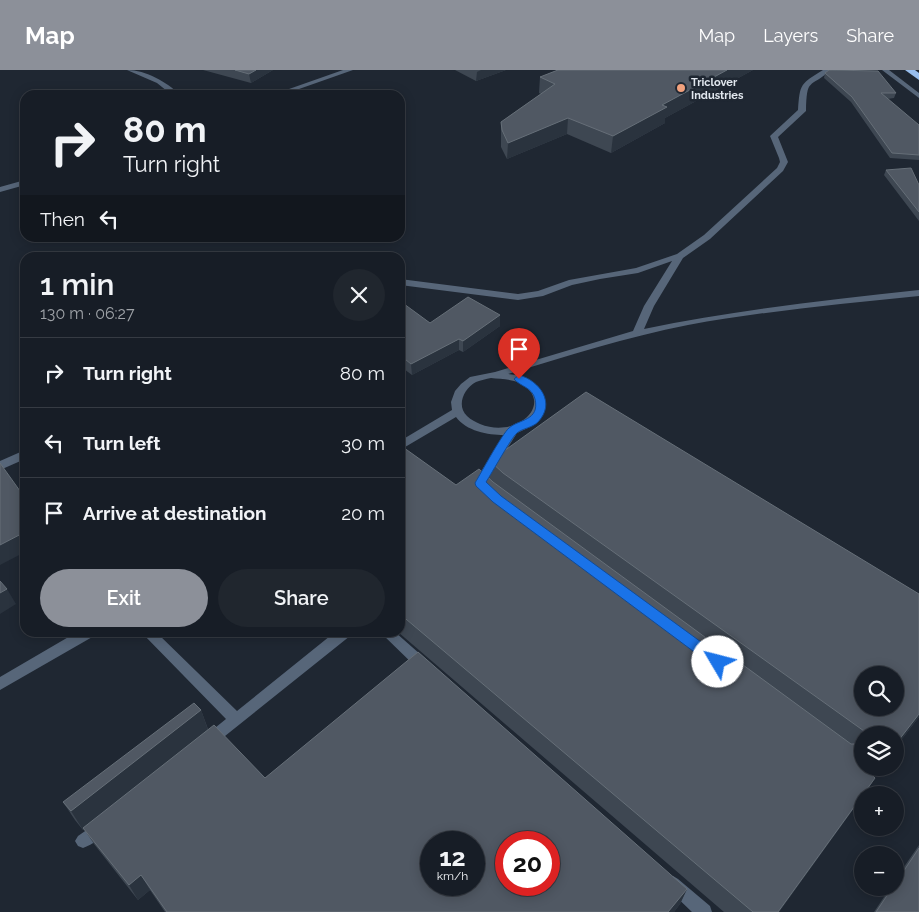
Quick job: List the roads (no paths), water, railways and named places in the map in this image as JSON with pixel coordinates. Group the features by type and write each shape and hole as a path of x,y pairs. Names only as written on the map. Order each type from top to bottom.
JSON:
{"highway":[{"path":"909,70 919,77"}],"lane":[{"path":"130,70 159,82 170,90"},
{"path":"290,90 350,70"},
{"path":"405,283 523,297 540,294 569,283 638,270 680,256 707,236 780,169 784,162 783,155 774,136 802,111 803,89 811,80 828,70"},
{"path":"885,70 919,96"},
{"path":"0,190 20,184"},
{"path":"636,333 649,306 680,256"},
{"path":"491,375 506,375 519,379 536,389 541,401 540,410 535,418 526,425 514,430 500,432 480,428 464,420 458,411 455,401 458,392 470,381 636,333 689,322 803,305 919,293"},
{"path":"405,443 458,411"},
{"path":"491,494 480,483 514,430"},
{"path":"0,466 20,456"},
{"path":"0,684 80,637"},
{"path":"152,637 236,719"},
{"path":"198,750 339,637"},
{"path":"392,637 438,678"},
{"path":"83,841 114,817"},
{"path":"660,873 704,912"}],"place":[{"name":"Triclover Industries","path":"681,88"}]}
